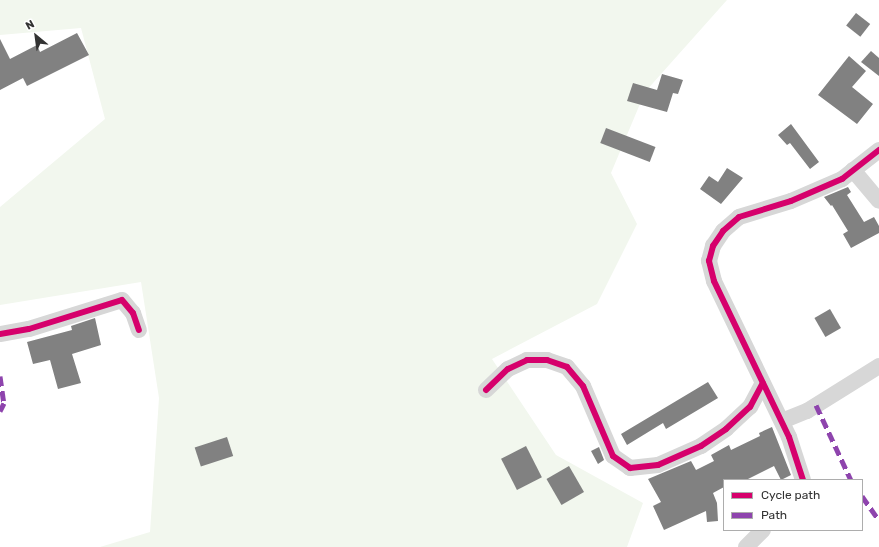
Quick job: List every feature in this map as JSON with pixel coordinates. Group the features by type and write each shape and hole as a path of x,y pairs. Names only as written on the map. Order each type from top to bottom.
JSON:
{"street":[{"path":"803,479 782,421 714,281 709,261 714,246 723,231 740,217 791,201 842,179 879,150"},
{"path":"853,170 879,200"},
{"path":"0,334 29,329 122,300 133,313 139,330"},
{"path":"486,390 508,369 527,360 546,360 567,367 583,386 613,456 630,468 658,464 707,442 726,429 750,406 763,383"},
{"path":"782,421 807,411 879,366"},
{"path":"746,547 762,531"}],"shaded area":[{"path":"0,0 727,0 645,92 611,173 637,224 597,304 492,359 556,455 643,503 627,547 100,547 150,532 159,398 141,282 0,305 0,207 105,119 81,28 0,35"}],"building":[{"path":"856,13 870,24 860,37 846,26"},
{"path":"77,33 89,55 27,86 23,78 0,90 0,39 10,59 37,45 40,52"},
{"path":"871,51 879,58 879,76 861,62"},
{"path":"849,56 866,71 852,87 873,104 857,124 818,95"},
{"path":"662,74 683,80 678,94 673,93 667,112 627,101 633,83 657,90"},
{"path":"791,124 819,162 810,169 790,143 787,145 778,135"},
{"path":"606,128 655,147 650,162 600,143"},
{"path":"727,168 743,178 721,204 700,189 709,176 718,182"},
{"path":"848,187 851,192 847,195 864,222 874,217 879,226 879,233 851,248 843,234 848,231 832,205 831,206 824,197"},
{"path":"830,309 841,328 825,337 814,318"},
{"path":"95,318 101,345 72,354 81,383 58,389 50,360 33,364 27,342 72,330 71,326"},
{"path":"708,382 718,398 666,429 663,423 627,445 621,434"},
{"path":"772,427 791,475 780,479 774,466 748,479 723,479 723,488 713,493 717,503 718,521 707,522 706,511 664,530 653,506 661,502 648,479 691,461 696,470 714,461 711,455 729,445 731,450 760,436 759,433"},
{"path":"227,437 233,456 201,467 195,448"},
{"path":"526,446 542,477 517,490 501,459"},
{"path":"599,447 604,460 598,464 591,451"},
{"path":"569,466 584,492 561,505 546,479"}],"marked path":[{"path":"0,376 4,403 0,411"},
{"path":"816,405 851,479"},
{"path":"863,497 878,519"}],"cycle path":[{"path":"803,479 789,437 714,281 709,261 713,246 723,231 739,217 791,201 842,179 879,150"},
{"path":"0,334 29,329 122,300 133,313 139,330"},
{"path":"486,390 508,369 527,360 547,360 567,367 583,386 613,456 630,468 658,465 701,446 726,429 750,407 763,383"}]}
